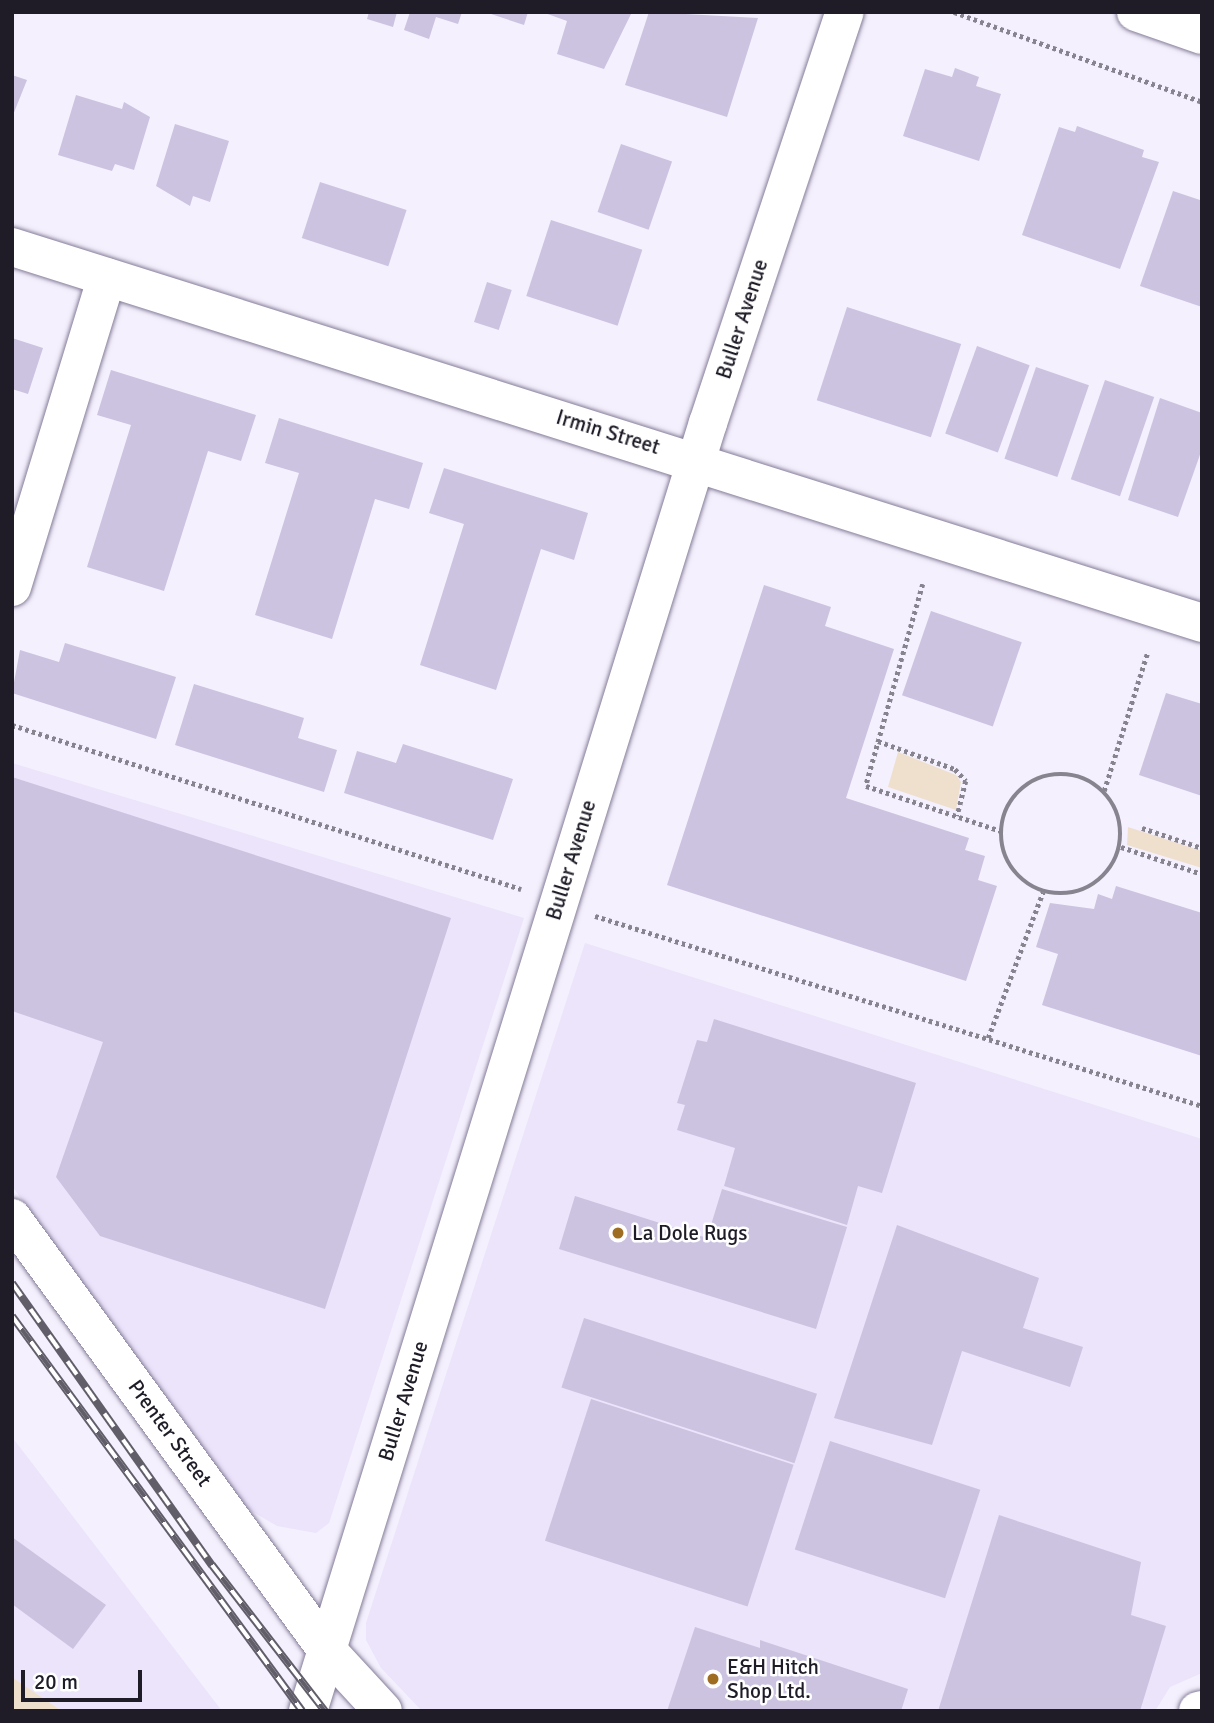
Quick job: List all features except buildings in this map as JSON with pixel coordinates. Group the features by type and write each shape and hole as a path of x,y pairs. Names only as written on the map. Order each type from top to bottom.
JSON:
{"street":[{"name":"Buller Avenue","path":"308,1711 696,460 845,12"},
{"path":"1136,12 1202,35"},
{"name":"Irmin Street","path":"12,247 696,460 1202,622"},
{"path":"12,587 107,277"},
{"name":"Prenter Street","path":"12,1218 326,1649 383,1711"}],"path":[{"path":"954,12 1202,102"},
{"path":"923,584 866,786 1001,831"},
{"path":"1104,791 1147,654"},
{"path":"12,725 533,893"},
{"path":"878,741 955,769 966,781 957,816"},
{"path":"1069,774 1104,791 1122,826 1121,846 1100,881 1062,895 1043,892 1011,868 1001,831 1005,812 1030,782 1069,774"},
{"path":"1142,828 1202,848"},
{"path":"1121,846 1202,874"},
{"path":"988,1038 1043,892"},
{"path":"595,916 1202,1105"}],"shaded area":[{"path":"898,752 956,775 961,782 956,810 888,787"},
{"path":"12,763 524,918 329,1523 316,1533 277,1526 241,1505 12,1186"},
{"path":"1128,827 1202,851 1202,868 1127,845"},
{"path":"585,943 1202,1139 1202,1673 1170,1687 1155,1711 422,1711 381,1668 366,1640 366,1623"},
{"path":"12,1437 222,1711 62,1711 12,1677"},
{"path":"12,1677 62,1711 12,1711"}],"railway":[{"path":"12,1283 212,1565 325,1711"},
{"path":"12,1316 302,1711"}],"place":[{"name":"La Dole Rugs","path":"618,1233"},
{"name":"E&H Hitch Shop Ltd.","path":"713,1679"}]}
